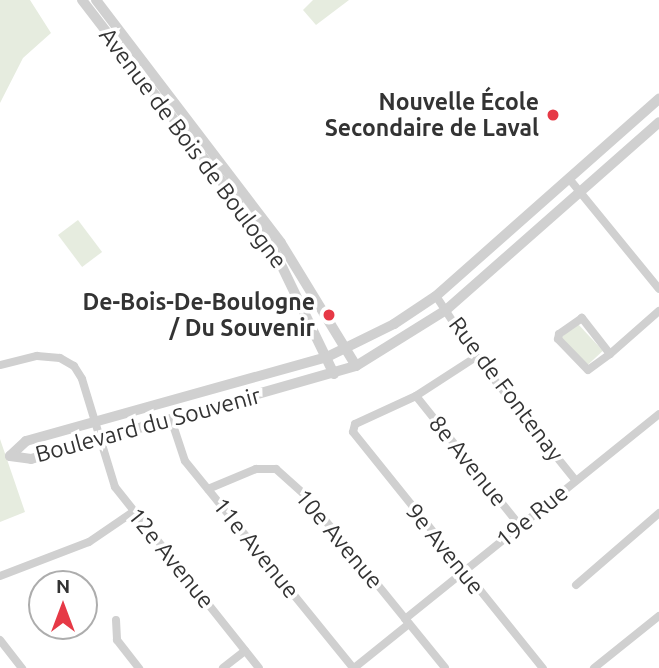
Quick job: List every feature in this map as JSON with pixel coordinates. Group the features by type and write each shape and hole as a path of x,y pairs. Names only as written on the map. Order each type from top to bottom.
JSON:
{"street":[{"name":"Avenue de Bois de Boulogne","path":"82,0 273,248 334,374"},
{"name":"Avenue de Bois de Boulogne","path":"96,0 267,223 356,366"},
{"name":"Boulevard du Souvenir","path":"659,99 571,181 436,296 347,350 26,441 9,456 31,459 172,422 356,366 446,310 581,194 659,122"},
{"path":"571,181 659,289"},
{"name":"Rue de Fontenay","path":"436,296 476,357 576,481"},
{"path":"610,354 582,318 559,334 558,339 583,369 610,354 659,311"},
{"name":"12e Avenue","path":"0,365 37,356 60,358 74,366 82,379 107,474 258,668"},
{"path":"416,396 476,357"},
{"name":"9e Avenue","path":"416,396 352,427 463,572 543,668"},
{"name":"8e Avenue","path":"416,396 520,526"},
{"name":"19e Rue","path":"353,668 463,572 659,415"},
{"name":"11e Avenue","path":"172,422 185,461 353,668"},
{"name":"10e Avenue","path":"208,489 256,469 276,469 303,493 444,668"},
{"path":"0,576 89,542 134,512"},
{"path":"576,585 659,513"},
{"path":"594,668 659,616"},
{"path":"116,620 117,640 139,668"},
{"path":"0,640 22,668"},
{"path":"223,668 245,651"}],"shaded area":[{"path":"0,0 30,0 51,33 23,58 0,103"},
{"path":"313,0 349,0 316,25 303,10"},
{"path":"78,220 102,252 82,267 58,235"},
{"path":"577,323 603,351 587,366 561,338"},
{"path":"0,439 25,512 0,522"}],"place":[{"name":"Nouvelle École Secondaire de Laval","path":"553,115"},
{"name":"De-Bois-De-Boulogne / Du Souvenir","path":"329,315"}]}
